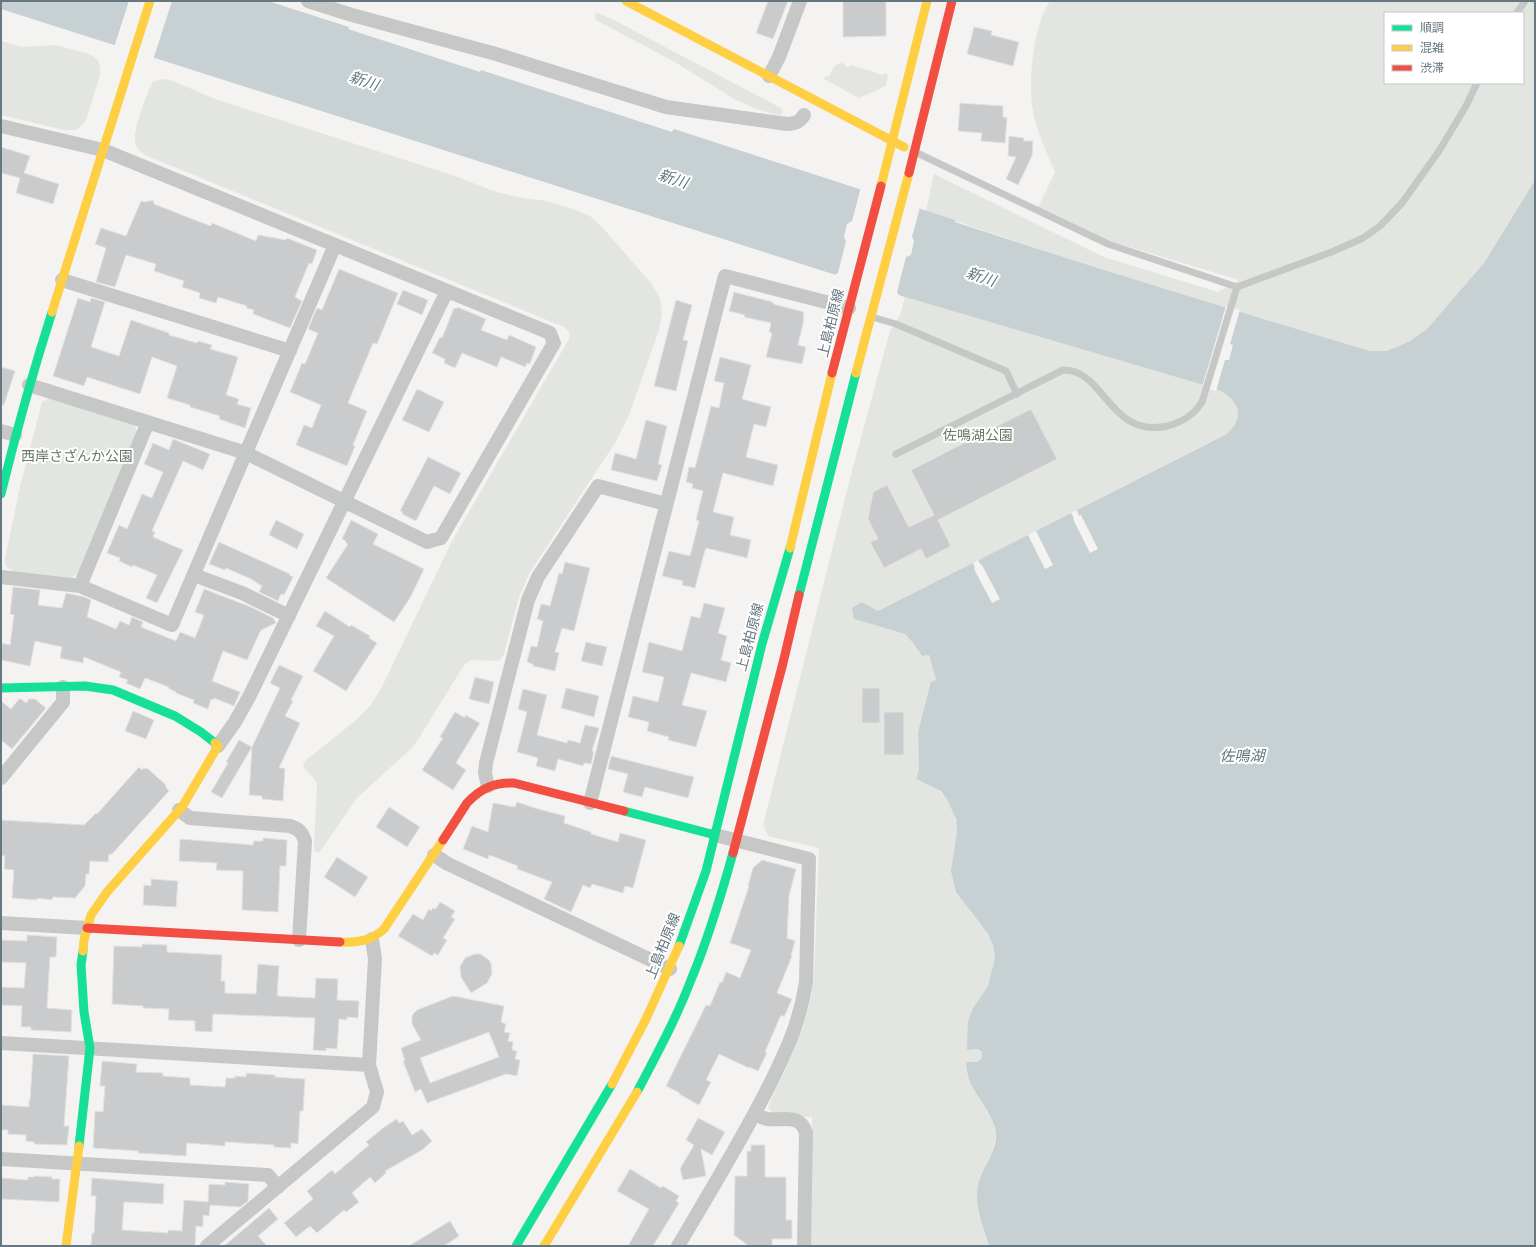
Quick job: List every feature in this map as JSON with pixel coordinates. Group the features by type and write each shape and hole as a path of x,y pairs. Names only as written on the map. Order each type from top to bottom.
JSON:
{"street":[{"path":"1,494 29,385 150,1"},
{"path":"308,1 352,15 496,54 666,107 787,124 795,124 801,120 804,115"},
{"path":"626,1 914,152"},
{"path":"769,76 779,57 800,1"},
{"name":"上島柏原線","path":"516,1246 620,1069 670,969 698,896 715,834 762,644 792,540 850,302 893,141 927,1"},
{"path":"544,1246 631,1103 668,1033 691,981 711,928 737,840 783,662 806,561 906,184 952,1"},
{"path":"1,126 105,145 335,245 550,333 554,343 441,538 427,542 246,453 29,385"},
{"path":"1,577 80,586 172,624 335,245"},
{"path":"590,803 725,276 850,302"},
{"path":"62,280 290,351"},
{"path":"66,1246 88,1077 90,1048 84,1012 82,952 91,915 107,892 179,810 249,697 448,290"},
{"path":"80,586 148,422"},
{"path":"1,431 15,435"},
{"path":"488,786 485,773 486,763 524,612 538,577 598,486 666,504"},
{"path":"194,575 242,593 289,616"},
{"path":"1,778 63,702 63,687"},
{"path":"1,688 94,687 122,693 175,716 202,732 218,746"},
{"path":"1,922 361,943 372,939 383,932 388,926 467,803 479,790 497,783 514,783 809,858 808,962 806,982 803,1002 790,1041 755,1114 678,1246"},
{"path":"179,810 190,818 290,826 297,828 305,841 299,940"},
{"path":"434,855 448,864 670,969"},
{"path":"207,1246 373,1107 377,1092 369,1065 374,959 372,939"},
{"path":"1,1043 369,1065"},
{"path":"755,1114 766,1119 799,1121 804,1126 806,1133 804,1246"},
{"path":"1,1159 268,1175 278,1187"}],"lane":[{"path":"1518,12 1525,1"},
{"path":"914,152 1108,244 1237,287 1334,251 1363,238 1380,226 1402,203 1439,151 1466,106 1477,84"},
{"path":"896,454 1063,370 1070,370 1084,376 1118,414 1135,423 1154,427 1182,421 1198,409 1202,402 1237,287"},
{"path":"871,317 896,324 1006,371 1017,394"}],"green space":[{"path":"1050,1 1535,1 1535,180 1484,263 1427,329 1410,341 1387,351 1370,351 1238,312 1036,248 926,211 934,174 1104,257 1218,292 1239,280 1103,239 1038,208 1055,172 1038,131 1033,114 1031,95 1032,61 1036,37 1042,17"},
{"path":"597,13 610,18 781,108 783,112 781,115 778,115 756,109 736,100 673,61 596,20 595,15"},
{"path":"1,41 22,47 56,45 89,54 97,59 100,66 100,75 87,117 83,125 75,130 64,130 1,115"},
{"path":"840,63 849,67 850,65 875,73 883,75 884,73 888,75 886,86 859,98 824,79 826,76 829,77 834,66"},
{"path":"163,79 173,81 215,99 455,176 496,192 523,198 547,201 590,216 602,227 651,283 660,298 662,313 659,330 629,415 615,443 530,572 519,597 504,654 499,661 471,660 464,665 414,746 357,798 319,853 315,851 314,847 317,786 313,777 303,766 305,761 355,721 370,706 381,689 451,543 569,339 570,334 564,327 145,155 137,148 135,143 138,120 153,82"},
{"name":"佐鳴湖公園","path":"905,297 1217,389 1231,398 1235,403 1238,415 1237,421 1227,434 878,611 862,602 854,619 905,634 922,656 929,655 936,681 918,732 919,770 916,779 939,790 951,805 956,821 969,910 988,934 993,945 995,958 988,986 973,1008 967,1050 978,1049 982,1052 982,1058 979,1062 966,1063 993,1122 996,1134 992,1153 983,1173 978,1207 989,1246 810,1246 812,1117 775,1116 768,1107 803,1027 811,998 814,976 819,848 768,836 763,825 853,467 890,331 900,315"},
{"name":"西岸さざんか公園","path":"51,397 133,423 138,433 81,572 70,579 15,572 7,567 5,563 20,487 42,402"}],"water":[{"name":"佐鳴湖","path":"1,1 268,1 480,72 481,70 672,132 674,129 955,220 955,222 1214,304 1370,351 1387,351 1410,341 1427,329 1484,263 1535,180 1535,1246 989,1246 978,1209 977,1194 982,1174 994,1149 996,1135 993,1122 987,1109 971,1083 966,1062 978,1062 982,1058 982,1052 978,1049 967,1050 968,1021 973,1008 988,986 995,958 993,945 988,934 956,892 951,871 957,832 956,819 947,799 941,791 916,779 919,770 918,732 931,682 936,680 929,655 922,656 905,634 854,619 852,608 862,602 878,611 1227,434 1237,421 1238,415 1235,403 1225,393 1217,389 905,297 1,9"}],"pier":[{"path":"129,1 172,1 153,60 114,47"},
{"path":"861,187 920,207 912,237 914,241 911,255 906,257 897,292 900,297 833,276 838,273 846,241 844,237 847,224 852,221"},
{"path":"1226,306 1240,310 1230,344 1233,345 1229,360 1225,360 1216,391 1202,387"},
{"path":"1077,510 1098,549 1090,553 1071,513"},
{"path":"1036,531 1053,565 1045,569 1028,535"},
{"path":"978,560 1000,599 992,603 974,569 973,563"}],"building":[{"path":"768,1 788,1 773,39 756,33"},
{"path":"843,1 886,1 886,36 843,37"},
{"path":"974,27 992,31 991,35 1019,42 1013,66 967,54"},
{"path":"960,103 1003,106 1003,117 1007,118 1005,143 981,141 982,133 958,131"},
{"path":"1009,136 1024,138 1024,141 1033,141 1032,156 1018,185 1006,179 1016,157 1008,156"},
{"path":"1,147 30,156 24,173 59,184 53,204 16,193 20,178 1,173"},
{"path":"153,200 154,204 211,226 212,223 256,241 258,235 286,240 287,238 317,250 312,264 309,263 295,297 302,301 290,328 253,314 254,310 246,308 247,306 218,297 216,303 199,298 200,293 182,287 184,281 154,271 156,264 126,255 115,287 96,282 106,248 95,244 101,228 126,236 141,201 145,202"},
{"path":"339,269 398,293 377,344 373,343 348,403 367,411 353,445 355,446 347,466 296,445 304,425 312,428 321,405 290,392 302,363 305,364 318,333 308,329 317,308 322,310"},
{"path":"403,290 428,300 422,315 397,304"},
{"path":"734,292 804,312 804,319 798,345 806,347 802,364 766,357 772,333 769,332 771,323 744,317 745,315 729,311"},
{"path":"78,298 90,302 91,298 105,302 91,347 119,356 131,320 169,333 169,335 197,343 198,341 212,345 210,349 238,357 226,395 239,399 237,404 251,408 245,428 219,419 220,416 167,398 177,366 152,357 140,394 87,377 84,386 53,376"},
{"path":"676,300 692,305 683,340 688,341 676,391 654,386"},
{"path":"457,307 486,319 481,330 507,340 509,335 536,347 530,364 527,363 525,367 501,357 497,367 462,353 455,368 444,363 445,359 432,353 440,337 442,338 454,308 457,309"},
{"path":"720,357 751,365 742,399 771,407 766,427 754,424 746,457 778,465 773,486 723,473 713,512 734,517 730,535 751,540 747,558 706,548 695,588 682,585 683,581 662,576 669,551 690,556 699,521 696,520 703,491 692,488 693,484 686,482 689,467 695,468 711,406 719,408 724,383 714,381"},
{"path":"1,367 15,371 4,405 1,405"},
{"path":"417,389 444,402 429,432 402,420"},
{"path":"1031,409 1057,459 938,520 951,546 926,559 921,549 884,568 870,542 878,539 868,519 873,492 887,485 909,527 934,515 911,470"},
{"path":"646,420 667,426 658,464 662,465 657,481 611,470 615,453 636,459"},
{"path":"173,439 210,454 203,470 183,461 152,531 155,532 153,537 183,550 157,603 146,598 157,575 133,565 132,567 119,561 120,558 107,553 119,525 127,529 142,494 152,498 163,472 144,464 153,443 169,450"},
{"path":"428,457 461,473 450,494 434,486 416,521 402,514 403,512 400,511"},
{"path":"276,520 304,534 297,549 269,535"},
{"path":"351,520 378,534 373,544 424,569 410,598 394,622 326,578 348,544 342,539"},
{"path":"219,542 290,574 289,575 293,577 284,595 281,594 278,601 259,592 262,586 251,579 226,568 225,570 209,564"},
{"path":"565,562 590,568 574,631 562,628 555,652 559,653 555,671 533,666 533,664 527,662 531,646 537,647 543,621 537,619 541,604 550,606 559,573 562,574"},
{"path":"13,587 40,590 38,605 62,608 66,593 84,597 91,600 87,617 116,629 120,621 129,625 132,617 143,622 141,627 176,641 180,632 195,638 204,615 195,612 204,589 251,607 273,618 276,623 261,630 247,660 223,651 212,681 240,692 234,706 214,698 214,700 211,699 208,709 193,703 194,700 176,693 168,688 169,687 145,678 140,689 126,683 128,680 119,677 121,672 84,657 83,663 60,658 62,647 35,641 30,666 1,660 2,643 10,645 14,615 10,614"},
{"path":"704,603 725,608 718,633 727,636 721,660 731,663 726,682 691,673 682,705 707,711 696,747 668,740 669,737 647,731 649,722 628,717 633,696 658,702 664,677 642,672 649,642 682,651 691,616 700,618"},
{"path":"325,611 350,627 351,625 370,636 369,638 377,643 346,691 313,671 334,636 316,626"},
{"path":"586,642 607,647 602,666 581,661"},
{"path":"279,665 303,676 285,716 300,723 279,768 285,768 283,801 262,799 262,796 249,795 252,747 280,688 270,683"},
{"path":"475,677 494,682 489,704 469,699"},
{"path":"566,688 599,696 594,717 561,708"},
{"path":"862,688 880,688 880,723 862,723"},
{"path":"523,689 547,695 537,735 567,743 568,740 580,743 585,725 599,728 592,751 594,752 591,764 584,763 583,766 558,759 555,771 536,766 538,758 517,752 527,712 518,709"},
{"path":"19,699 26,703 29,699 35,699 46,708 12,749 1,740 1,701 11,709"},
{"path":"133,711 154,720 146,739 125,731"},
{"path":"455,712 465,718 465,715 480,723 456,763 466,770 453,790 422,770 443,738 440,737"},
{"path":"884,712 904,712 904,755 884,755"},
{"path":"239,740 252,747 222,798 211,792 228,763 226,762"},
{"path":"611,756 694,777 688,798 645,787 642,797 623,792 628,774 608,769"},
{"path":"139,767 142,770 147,768 166,785 165,786 169,791 112,854 109,854 108,862 90,861 89,874 86,874 85,886 75,898 53,897 52,900 37,898 37,900 12,898 14,870 4,869 5,856 1,855 1,820 84,825 96,813 97,814"},
{"path":"517,802 565,816 564,823 591,832 591,834 618,842 620,833 646,840 633,888 625,886 623,893 592,884 590,888 583,885 571,912 544,899 552,882 517,869 518,866 489,855 488,859 463,849 472,826 488,832 493,803 515,807"},
{"path":"389,807 420,827 407,847 376,827"},
{"path":"263,838 287,840 286,866 280,866 278,912 242,910 243,871 216,870 217,863 179,861 180,839 253,845 254,841 263,841"},
{"path":"337,857 368,877 355,897 324,877"},
{"path":"762,860 796,869 789,896 787,938 795,941 792,956 777,993 792,999 784,1017 781,1015 765,1052 767,1053 758,1071 719,1054 706,1080 711,1082 699,1105 666,1086 706,1005 710,1006 726,972 740,978 751,950 730,943 749,886 753,868"},
{"path":"151,879 178,881 176,907 143,905 144,885 151,886"},
{"path":"440,902 455,911 451,917 455,919 443,938 447,940 438,955 434,953 432,956 398,936 413,914 423,920 429,909 431,911 433,908 436,909"},
{"path":"27,935 57,937 56,957 50,957 47,1008 72,1010 71,1032 31,1030 31,1027 21,1027 22,1006 1,1005 1,987 24,988 26,963 1,962 1,940 27,941"},
{"path":"142,944 167,945 167,952 222,955 221,981 225,981 225,993 256,994 258,964 279,966 277,996 315,998 316,978 338,979 337,1000 359,1001 358,1018 347,1017 347,1020 339,1019 337,1049 326,1048 326,1051 313,1050 315,1018 213,1014 212,1032 195,1031 195,1021 168,1020 169,1009 143,1008 143,1006 112,1004 114,946 142,947"},
{"path":"475,954 480,954 489,960 492,974 487,983 471,993 461,977 460,967 465,958"},
{"path":"453,996 504,1006 501,1022 506,1024 504,1032 510,1033 508,1041 513,1042 512,1050 517,1051 515,1059 520,1060 517,1076 506,1074 427,1103 421,1089 415,1092 403,1061 405,1061 401,1048 421,1040 412,1024 412,1016 417,1010","holes":["489,1032 499,1057 430,1083 420,1058"]},
{"path":"33,1054 69,1056 64,1126 69,1126 67,1145 34,1144 34,1142 26,1141 26,1135 8,1134 8,1130 1,1130 1,1105 29,1107"},
{"path":"102,1061 137,1064 136,1072 163,1073 163,1076 190,1078 190,1085 225,1087 226,1078 235,1078 235,1076 246,1077 246,1073 305,1079 303,1111 300,1111 298,1144 291,1143 291,1148 274,1147 274,1145 225,1142 225,1146 187,1143 186,1156 93,1148 95,1111 103,1112 105,1086 100,1086"},
{"path":"698,1118 725,1132 712,1155 701,1149 706,1176 683,1180 680,1169 694,1145 686,1140"},
{"path":"397,1119 399,1123 403,1121 412,1135 422,1129 432,1141 422,1150 385,1171 386,1173 375,1183 370,1177 352,1193 359,1202 346,1212 344,1210 317,1233 310,1226 296,1237 284,1223 313,1199 307,1191 332,1170 335,1174 369,1145 366,1142"},
{"path":"751,1145 765,1145 765,1177 786,1177 786,1220 792,1220 792,1239 772,1239 772,1246 749,1246 734,1235 735,1176 747,1176 747,1151 751,1151"},
{"path":"630,1169 661,1188 663,1186 679,1196 676,1201 679,1203 653,1246 628,1246 649,1209 617,1191"},
{"path":"34,1176 60,1179 59,1202 1,1199 1,1178 28,1180 28,1177"},
{"path":"92,1178 164,1184 163,1204 124,1202 122,1230 168,1233 168,1230 182,1231 184,1200 208,1202 209,1184 225,1185 225,1182 249,1184 248,1201 240,1207 210,1205 209,1216 203,1215 203,1227 196,1226 195,1246 91,1246 92,1233 94,1233 96,1196 91,1196"},
{"path":"269,1208 278,1219 258,1236 267,1246 224,1246"},
{"path":"450,1221 459,1236 444,1246 409,1246"}],"traffic: fast":[{"path":"1,494 25,402 52,312"},
{"path":"799,595 856,373"},
{"path":"679,946 706,871 762,644 790,548"},
{"path":"1,688 85,686 113,690 175,716 201,732 215,743"},
{"path":"624,811 715,835"},
{"path":"637,1092 685,995 714,917 733,853"},
{"path":"79,1146 90,1048 84,1012 81,965 83,951"},
{"path":"516,1246 612,1084"}],"traffic: slow":[{"path":"52,312 150,1"},
{"path":"626,1 904,147"},
{"path":"881,186 927,1"},
{"path":"856,373 909,173"},
{"path":"790,548 832,373"},
{"path":"83,951 84,940 91,915 107,892 182,807 218,746 215,743"},
{"path":"340,942 352,942 369,939 384,929 443,840"},
{"path":"612,1084 645,1021 679,946"},
{"path":"544,1246 637,1092"},
{"path":"66,1246 79,1146"}],"traffic: jam":[{"path":"909,173 952,1"},
{"path":"832,373 881,186"},
{"path":"733,853 783,663 799,595"},
{"path":"443,840 467,803 472,798 482,790 500,784 514,783 624,811"},
{"path":"87,928 340,942"}],"water label":[{"name":"新川","path":"364,81"},
{"name":"新川","path":"673,179"},
{"name":"新川","path":"981,277"}]}
